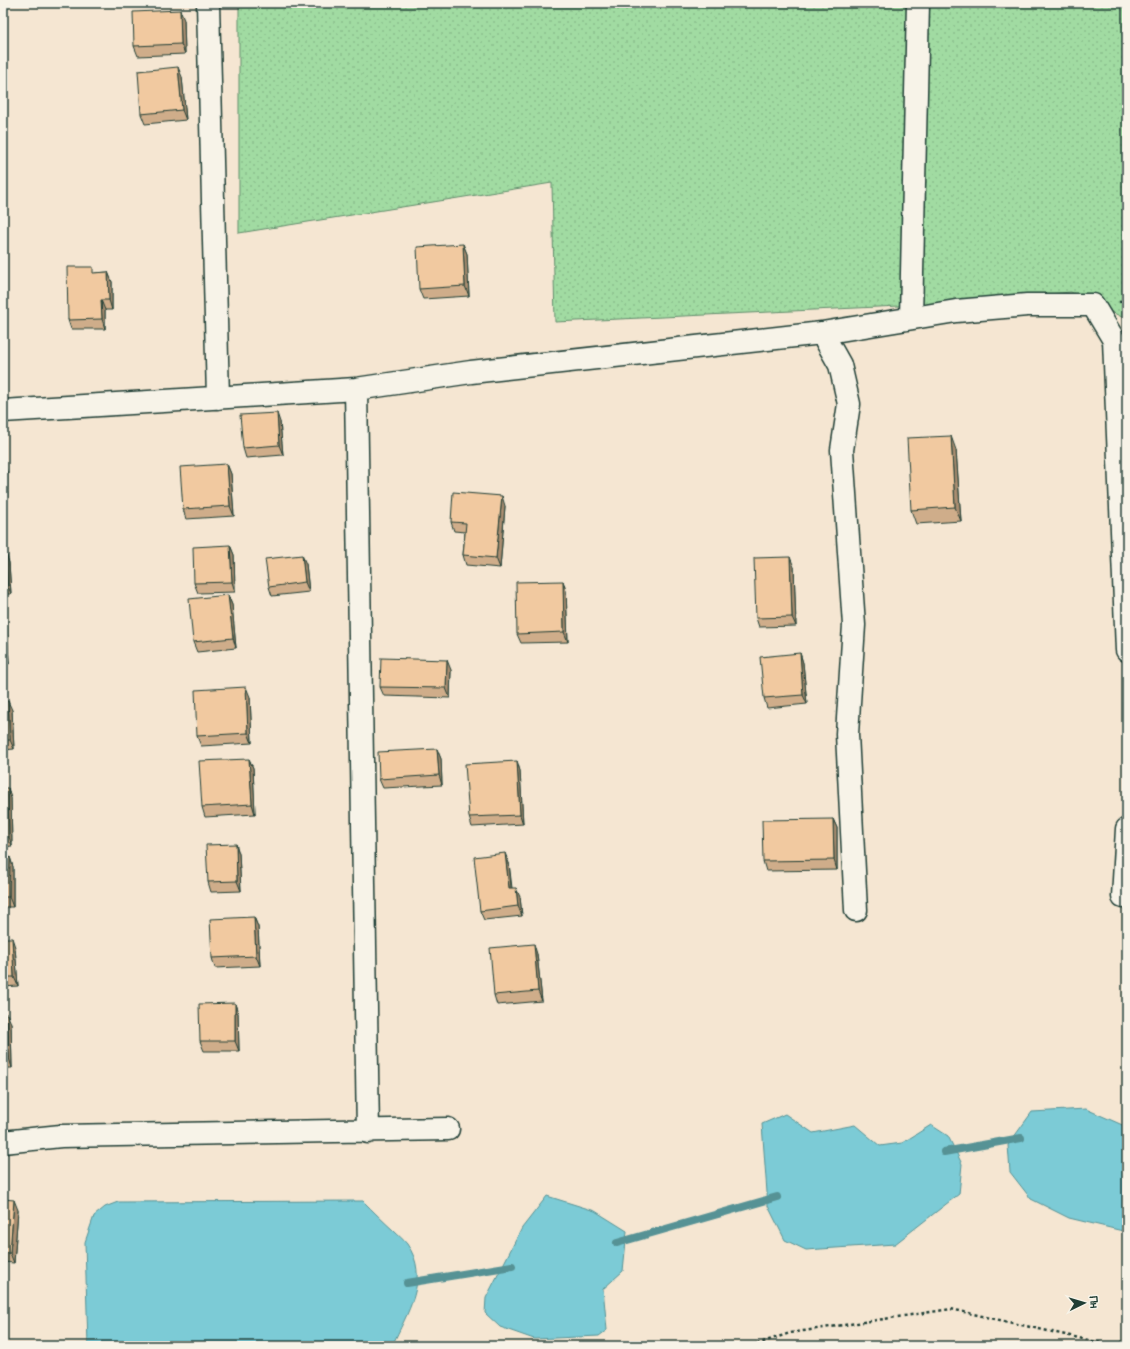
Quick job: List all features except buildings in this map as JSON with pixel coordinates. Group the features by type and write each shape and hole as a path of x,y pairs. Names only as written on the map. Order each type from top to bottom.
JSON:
{"street":[{"path":"208,3 218,398"},
{"path":"911,318 918,3"},
{"path":"3,411 356,389 471,372 822,333 956,311 1027,305 1093,305 1114,340 1127,650"},
{"path":"822,333 840,365 849,404 842,450 854,625 847,734 856,910"},
{"path":"356,389 368,1132"},
{"path":"1123,897 1127,829"},
{"path":"3,1142 61,1136 219,1132 368,1132 448,1129"}],"path":[{"path":"750,1346 790,1333 951,1310 1114,1346"}],"green space":[{"path":"239,3 1127,3 1127,341 1126,319 1071,292 921,305 555,322 552,183 239,233"}],"water":[{"path":"1086,1109 1127,1127 1127,1232 1069,1218 1031,1199 1010,1172 1008,1145 1032,1112"},
{"path":"785,1114 813,1133 855,1125 880,1146 902,1143 931,1125 948,1136 962,1164 959,1194 895,1244 806,1250 785,1240 768,1206 762,1124"},
{"path":"547,1196 595,1211 627,1231 623,1271 603,1289 607,1330 599,1336 534,1339 500,1327 485,1313 486,1298 522,1228"},
{"path":"363,1201 407,1244 414,1257 417,1270 417,1283 410,1308 392,1346 88,1346 85,1242 94,1216 105,1207 118,1202"}],"waterway":[{"path":"944,1152 1021,1138"},
{"path":"617,1243 777,1197"},
{"path":"407,1283 512,1266"}]}
